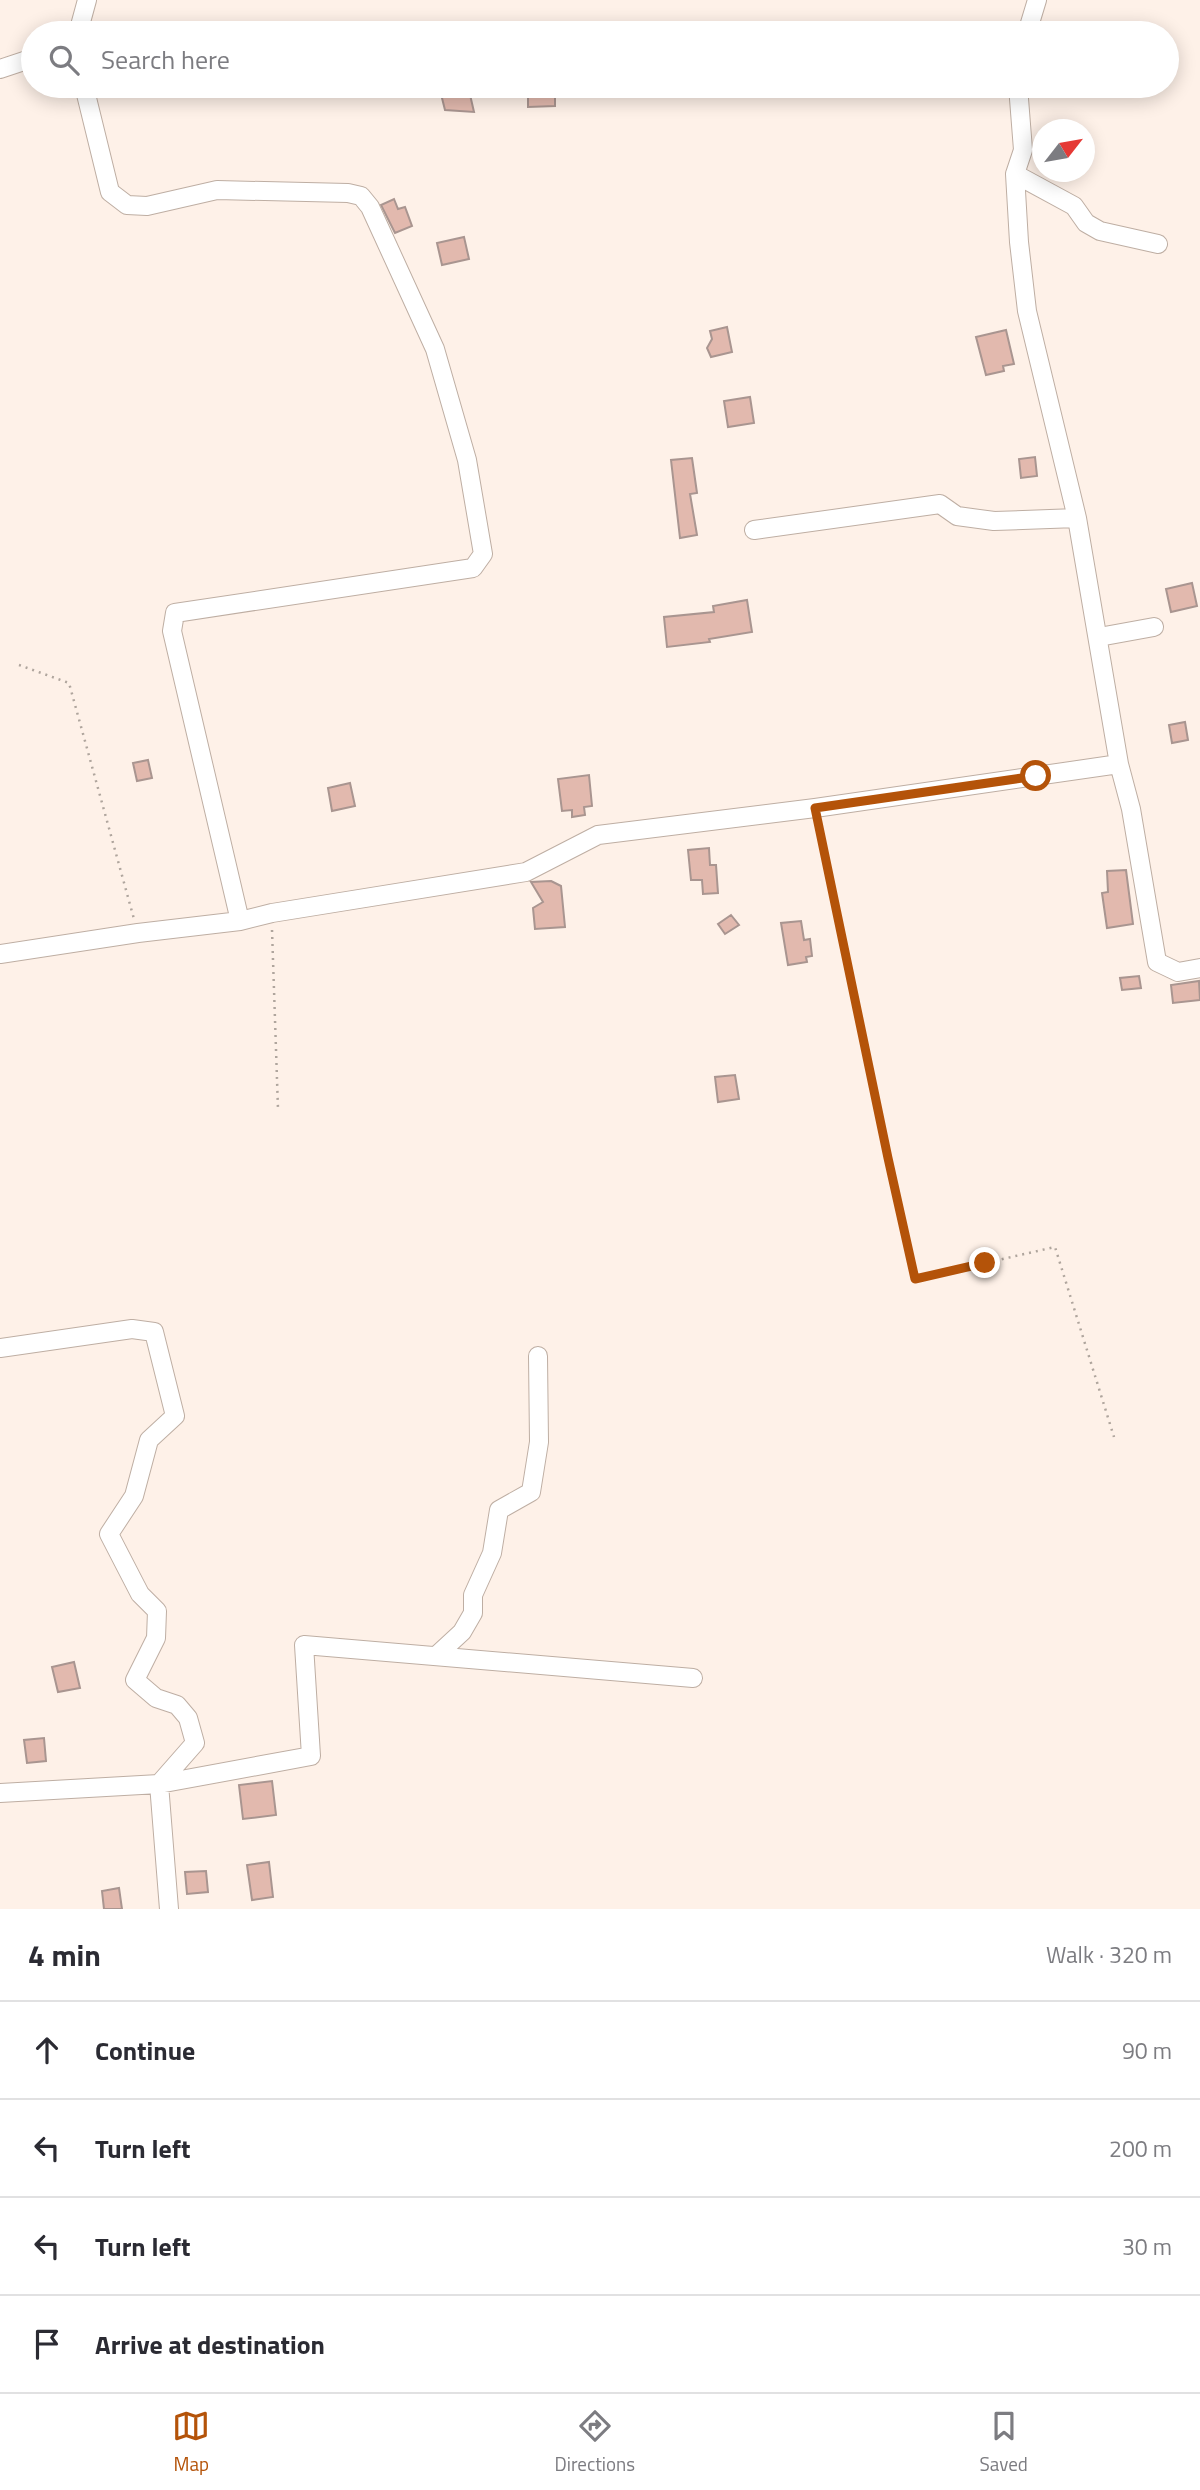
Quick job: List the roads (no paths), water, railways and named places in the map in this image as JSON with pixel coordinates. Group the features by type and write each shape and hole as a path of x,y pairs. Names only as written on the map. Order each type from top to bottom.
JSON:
{"street":[{"path":"81,21 87,0"},
{"path":"1031,21 1037,0"},
{"path":"0,69 21,62"},
{"path":"87,98 110,192 127,205 146,206 217,190 335,192 361,196 370,207 435,349 467,460 483,554 473,568 176,613 172,631 240,921"},
{"path":"1019,98 1023,150 1015,174 1027,311 1077,518 1119,764 1131,809 1157,962 1178,972 1200,968"},
{"path":"1015,174 1074,206 1086,223 1100,231 1158,244"},
{"path":"754,530 940,504 957,516 995,521 1077,518"},
{"path":"1099,637 1154,627"},
{"path":"0,954 240,921 272,913 526,872 598,835 815,808 1119,764"},
{"path":"0,1348 132,1329 154,1332 176,1416 149,1440 134,1496 109,1534 140,1594 157,1611 156,1637 135,1680 156,1698 177,1705 188,1718 195,1743 159,1784 169,1909"},
{"path":"436,1656 462,1632 473,1613 473,1595 492,1553 499,1510 531,1492 539,1442 538,1356"},
{"path":"0,1793 159,1784 311,1756 304,1645 693,1678"}]}
